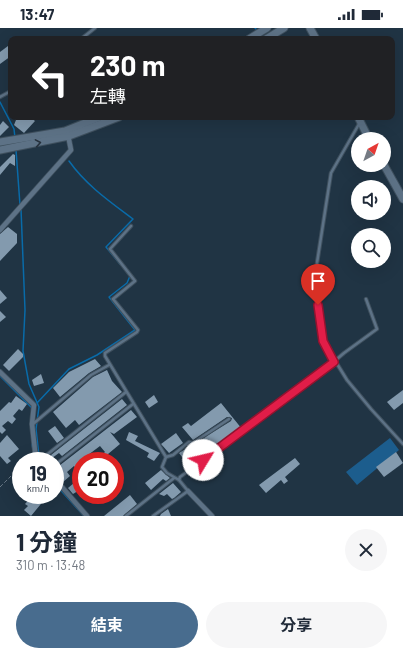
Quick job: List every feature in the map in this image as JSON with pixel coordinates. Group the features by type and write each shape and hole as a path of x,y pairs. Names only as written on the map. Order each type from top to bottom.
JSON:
{"main road":[{"path":"254,36 267,28"},
{"path":"271,36 284,28"},
{"path":"0,142 67,134 94,120"},
{"path":"0,150 67,134 110,120"},
{"path":"360,120 366,132"},
{"path":"388,172 403,199"}],"street":[{"path":"0,230 71,150 67,134"},
{"path":"0,372 34,405 32,424 36,452"},
{"path":"64,489 87,516"},
{"path":"188,491 212,516"}],"lane":[{"path":"86,36 95,28"},
{"path":"359,120 331,173 316,263 317,292 323,341 334,362 371,410 403,444"},
{"path":"131,226 110,248 134,281 113,299 138,330 105,353 104,356 166,457"},
{"path":"179,480 180,477 309,383 344,352 377,329 366,299"},
{"path":"32,424 90,375 109,365"},
{"path":"50,452 126,392"},
{"path":"64,458 133,404"},
{"path":"166,457 173,455 190,442 193,443 229,418"},
{"path":"153,516 188,491 179,480 174,478 162,467 166,457"},
{"path":"126,516 174,478"}],"path":[{"path":"0,487 12,475"}],"shaded area":[{"path":"390,438 399,450 357,485 346,472"}],"building":[{"path":"8,46 8,58 0,64 0,52"},
{"path":"16,120 35,121 24,133 14,125"},
{"path":"3,121 9,127 0,136 0,125"},
{"path":"13,154 15,155 15,166 10,163 0,175 0,167"},
{"path":"8,227 17,234 17,243 0,261 0,234"},
{"path":"0,290 7,298 0,304"},
{"path":"0,311 6,317 0,322"},
{"path":"18,349 23,354 23,357 9,371 3,365"},
{"path":"95,359 101,366 89,373 60,397 53,388 69,372"},
{"path":"107,370 112,381 122,392 79,425 75,420 66,428 53,412 93,377"},
{"path":"41,374 44,383 34,386 32,380"},
{"path":"403,390 403,403 394,410 387,402"},
{"path":"154,395 158,402 149,408 145,402"},
{"path":"16,396 27,404 22,411 19,409 13,416 16,419 12,424 8,421 2,426 6,430 2,434 0,432 0,411 9,402 11,403"},
{"path":"122,399 127,405 64,454 64,452 55,452"},
{"path":"221,403 242,429 205,455 201,450 185,461 179,453 231,421 232,418 227,417 193,440 182,427 188,423 191,426"},
{"path":"131,410 137,417 114,434 110,432 120,444 110,452 105,452 100,446 92,452 77,452"},
{"path":"55,426 64,438 57,443 48,431"},
{"path":"129,432 138,436 135,441 160,453 154,461 147,457 149,453 126,440"},
{"path":"176,433 183,443 169,453 161,444"},
{"path":"7,435 19,449 15,452 12,452 12,455 8,458 11,461 7,464 0,456 0,443"},
{"path":"396,452 403,463 384,477 376,467"},
{"path":"72,456 72,468 67,472 70,476 64,481 64,462"},
{"path":"295,458 300,464 285,477 288,481 284,484 281,480 266,493 259,485"},
{"path":"161,470 170,478 166,481 163,479 151,490 145,483"},
{"path":"173,483 181,492 174,498 172,499 167,494 164,496 159,494"},
{"path":"72,485 72,493 68,488"},
{"path":"130,495 137,504 123,516 104,516 119,504 124,504 124,500"},
{"path":"25,504 41,504 31,516 24,510 28,506"},
{"path":"168,509 171,516 160,516 161,514"}],"waterway":[{"path":"0,102 8,117"},
{"path":"9,120 14,129 15,138"},
{"path":"16,150 20,205"},
{"path":"69,161 90,185 133,219 106,247 120,264"},
{"path":"21,209 25,310 23,351 29,384 39,407 36,429 39,452"},
{"path":"37,403 69,369 97,355 135,330 109,297 127,283 130,276"},
{"path":"0,376 32,408"},
{"path":"32,444 33,452"},
{"path":"64,494 84,516"}],"route":[{"path":"203,460 309,383 334,362 323,341 318,305"}]}
